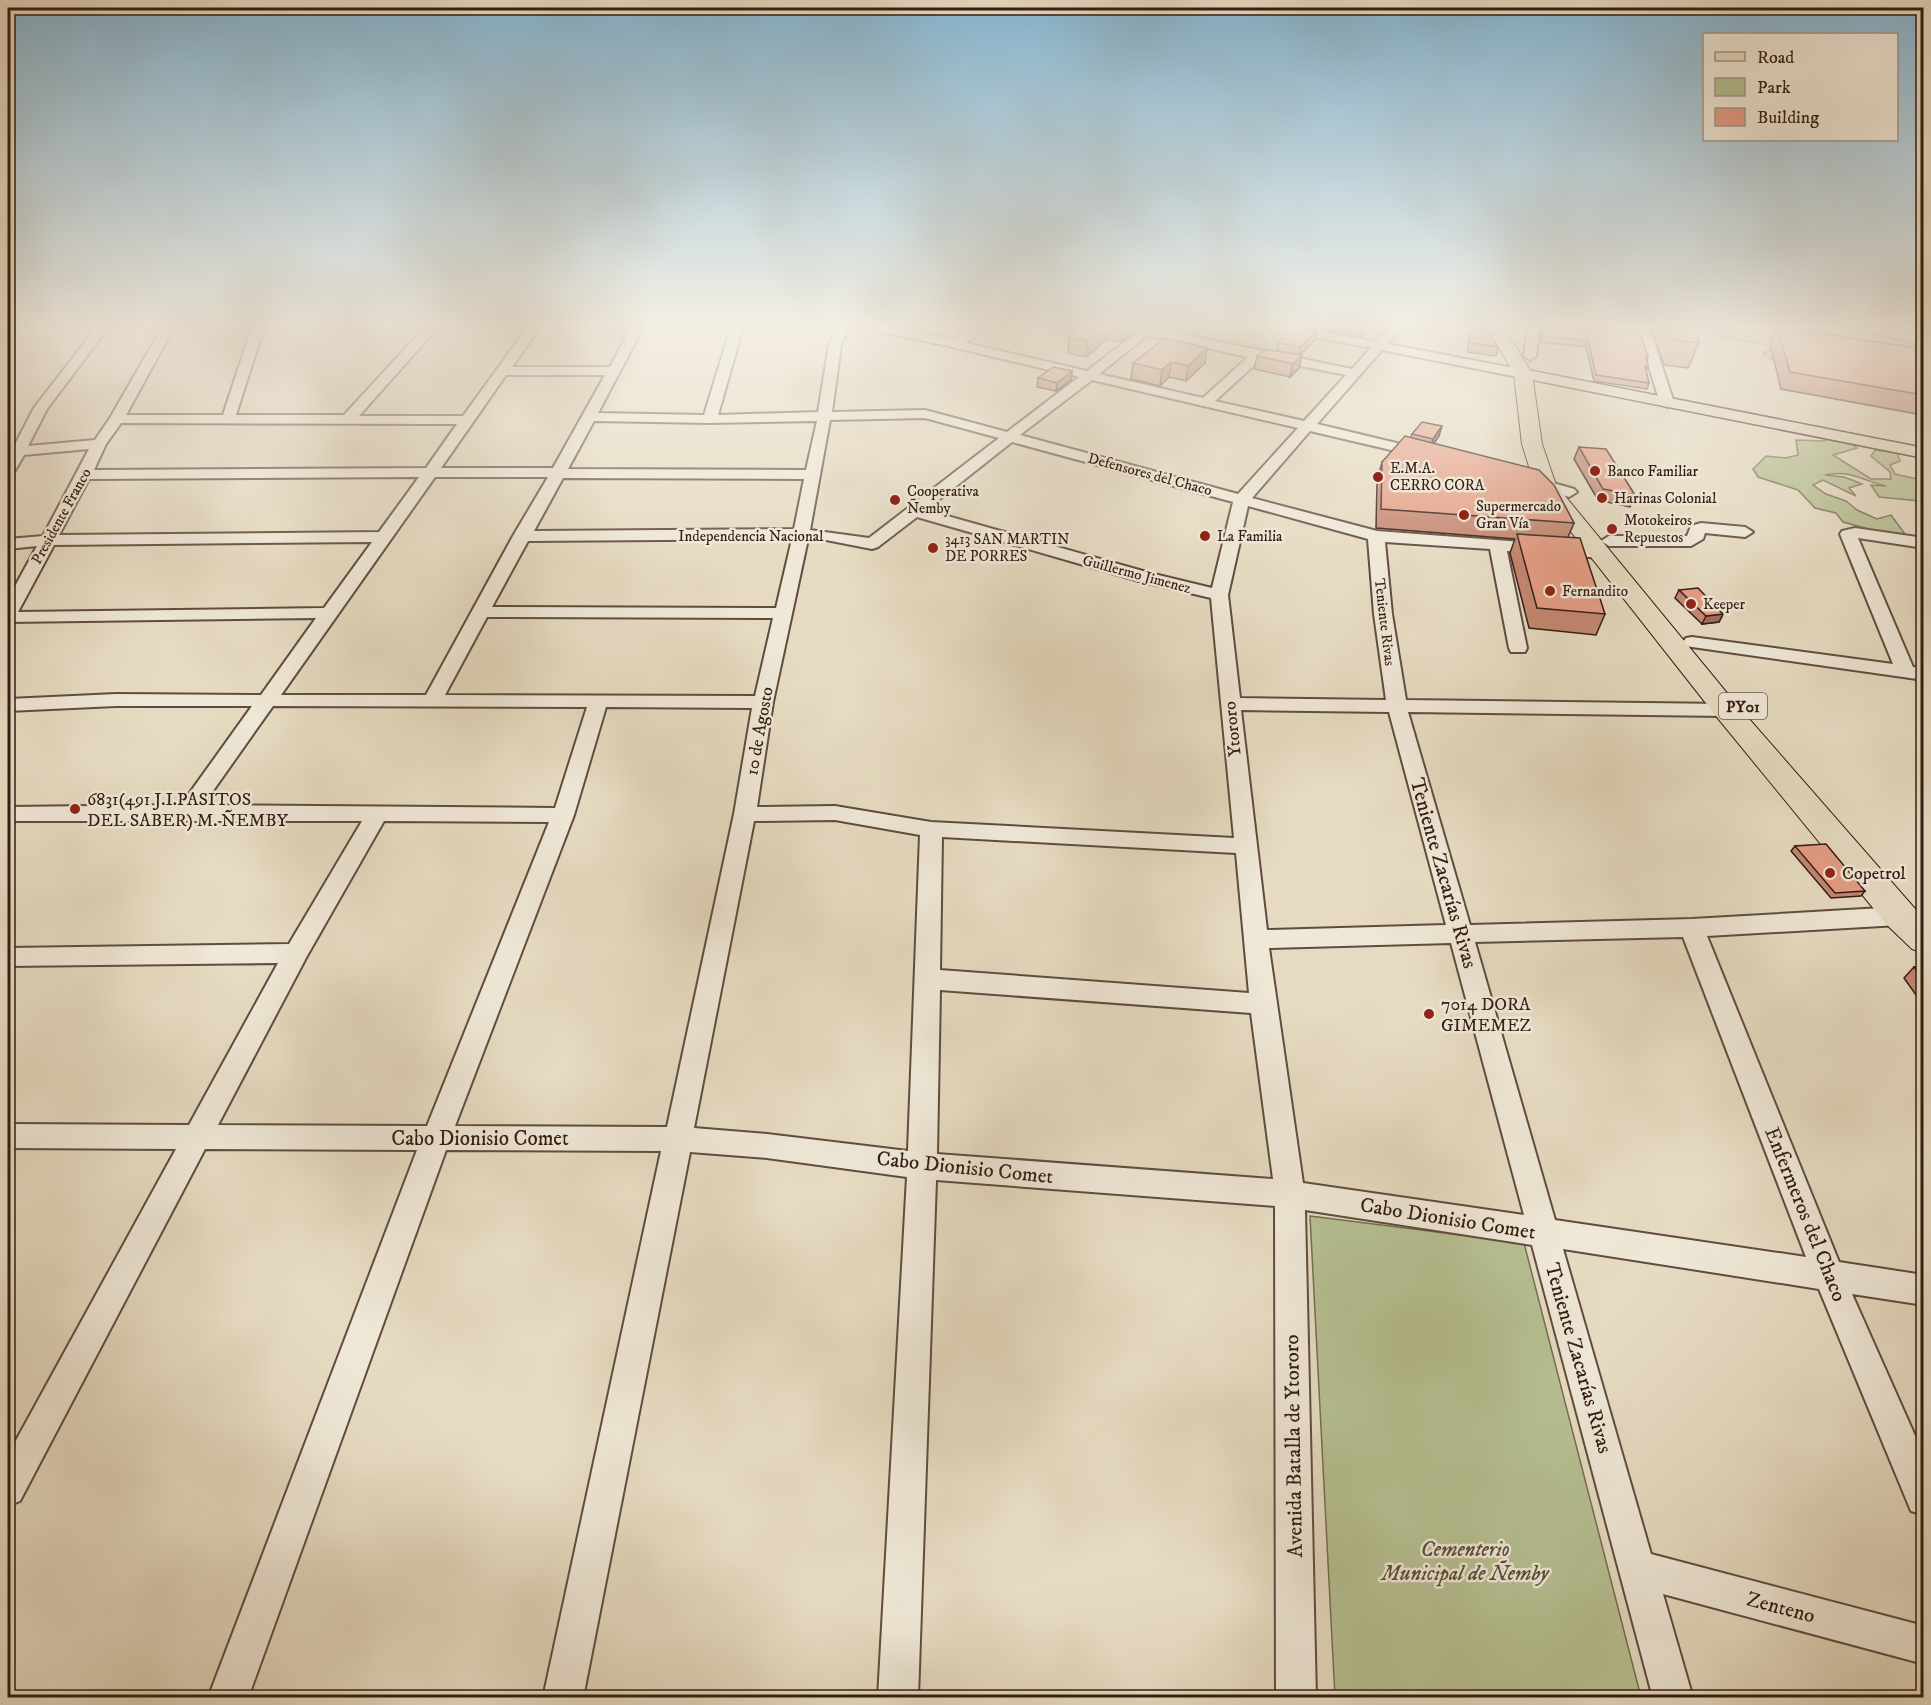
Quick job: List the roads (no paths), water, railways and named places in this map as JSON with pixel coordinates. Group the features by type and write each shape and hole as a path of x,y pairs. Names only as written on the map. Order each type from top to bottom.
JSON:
{"highway":[{"name":"PY01","path":"1540,404 1557,489 1605,548 1726,710 1911,915"},
{"name":"PY01","path":"1605,548 1692,642 1911,915 1923,940"}],"main road":[{"path":"1667,404 1923,453"}],"street":[{"path":"8,471 44,404"},
{"name":"Presidente Franco","path":"8,616 99,444 126,404"},
{"path":"228,420 233,404"},
{"path":"347,420 362,404"},
{"path":"187,812 478,404"},
{"path":"432,701 521,536 560,473 596,404"},
{"path":"710,419 715,404"},
{"name":"10 de Agosto","path":"563,1698 745,814 763,702 801,534 826,404"},
{"name":"Independencia Nacional","path":"521,536 801,534 826,535 872,544 1055,404"},
{"path":"1217,404 1441,457"},
{"name":"Ytororo","path":"1290,1194 1263,1004 1258,939 1245,846 1219,595 1242,499 1327,404"},
{"name":"Defensores del Chaco","path":"589,417 824,418 925,414 1376,536 1590,552 1605,548 1691,541 1696,539 1697,529 1701,528 1745,532"},
{"path":"117,419 466,420"},
{"path":"18,452 99,444"},
{"path":"84,475 429,472 812,475"},
{"path":"1513,477 1557,489"},
{"name":"Guillermo Jimenez","path":"916,512 1145,577 1219,595"},
{"path":"1914,673 1848,534 1855,533 1923,543"},
{"name":"Teniente Rivas","path":"1376,536 1383,614 1397,707"},
{"path":"8,544 47,540 382,537"},
{"path":"1498,546 1518,648"},
{"path":"480,612 784,613"},
{"path":"8,616 329,613"},
{"path":"1692,642 1914,673"},
{"path":"8,705 116,700 763,702"},
{"path":"228,1698 436,1138 563,815 598,703"},
{"path":"1229,704 1726,710"},
{"name":"Teniente Zacarías Rivas","path":"1397,707 1673,1698"},
{"path":"8,813 563,815"},
{"path":"745,814 835,813 931,829 1245,846"},
{"path":"8,1489 296,952 376,814"},
{"path":"898,1698 922,1166 929,979 931,829"},
{"path":"1258,939 1692,928 1911,915"},
{"name":"Enfermeros del Chaco","path":"1692,928 1830,1276 1923,1498"},
{"path":"8,957 296,952"},
{"path":"929,979 1263,1004"},
{"name":"Cabo Dionisio Comet","path":"8,1136 678,1139 767,1146 922,1166 1290,1194 1921,1288"},
{"name":"Avenida Batalla de Ytororo","path":"1290,1194 1296,1698"},
{"name":"Zenteno","path":"1638,1569 1923,1645"}],"place":[{"name":"Banco Familiar","path":"1595,471"},
{"name":"E.M.A. CERRO CORA","path":"1378,477"},
{"name":"Harinas Colonial","path":"1602,498"},
{"name":"Cooperativa Ñemby","path":"895,500"},
{"name":"Supermercado Gran Vía","path":"1464,515"},
{"name":"Motokeiros Repuestos","path":"1612,529"},
{"name":"La Familia","path":"1205,536"},
{"name":"3413 SAN MARTIN DE PORRES","path":"933,548"},
{"name":"Fernandito","path":"1550,591"},
{"name":"Keeper","path":"1691,604"},
{"name":"6831(491 J.I.PASITOS DEL SABER) M. ÑEMBY","path":"75,809"},
{"name":"Copetrol","path":"1830,873"},
{"name":"7014 DORA GIMEMEZ","path":"1429,1014"}],"park label":[{"name":"Cementerio Municipal de Ñemby","path":"1465,1561"}]}
